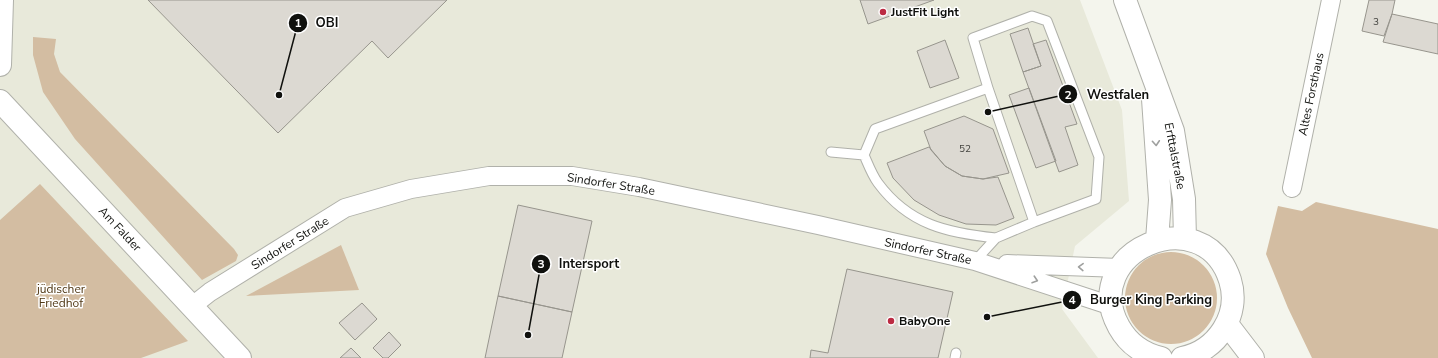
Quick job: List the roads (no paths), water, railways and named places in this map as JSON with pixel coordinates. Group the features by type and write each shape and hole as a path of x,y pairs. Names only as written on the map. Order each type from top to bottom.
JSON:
{"main road":[{"path":"0,65 2,0"},
{"name":"Erfttalstraße","path":"1126,0 1173,131 1184,199 1185,240"},
{"name":"Erfttalstraße","path":"1152,76 1160,200 1157,240"},
{"name":"Am Falder","path":"0,101 240,358"},
{"path":"1161,358 1138,352 1120,328 1112,306 1112,289 1120,268 1136,250 1157,240 1168,238 1185,240 1198,244 1209,251 1219,260 1231,284 1231,311 1227,324 1220,336 1208,354 1182,358"},
{"path":"1227,324 1253,358"}],"street":[{"name":"Altes Forsthaus","path":"1292,188 1331,0"},
{"name":"Sindorfer Straße","path":"191,307 210,292 345,208 411,189 489,176 572,176 639,187 818,225 980,262 1112,306"},
{"name":"Sindorfer Straße","path":"980,262 1120,268"}],"lane":[{"path":"988,88 875,129 864,155 877,182 900,206 926,224 959,234 996,238 1096,199 1099,157 1047,21 1032,16 973,38 988,88 1034,222"},
{"path":"832,152 864,155"},
{"path":"980,262 996,238"}],"place":[{"name":"JustFit Light","path":"883,12"},
{"name":"OBI","path":"279,95"},
{"name":"Westfalen","path":"988,112"},
{"name":"Burger King Parking","path":"987,317"},
{"name":"BabyOne","path":"891,321"},
{"name":"Intersport","path":"528,335"}],"park label":[{"name":"jüdischer Friedhof","path":"61,296"}]}
